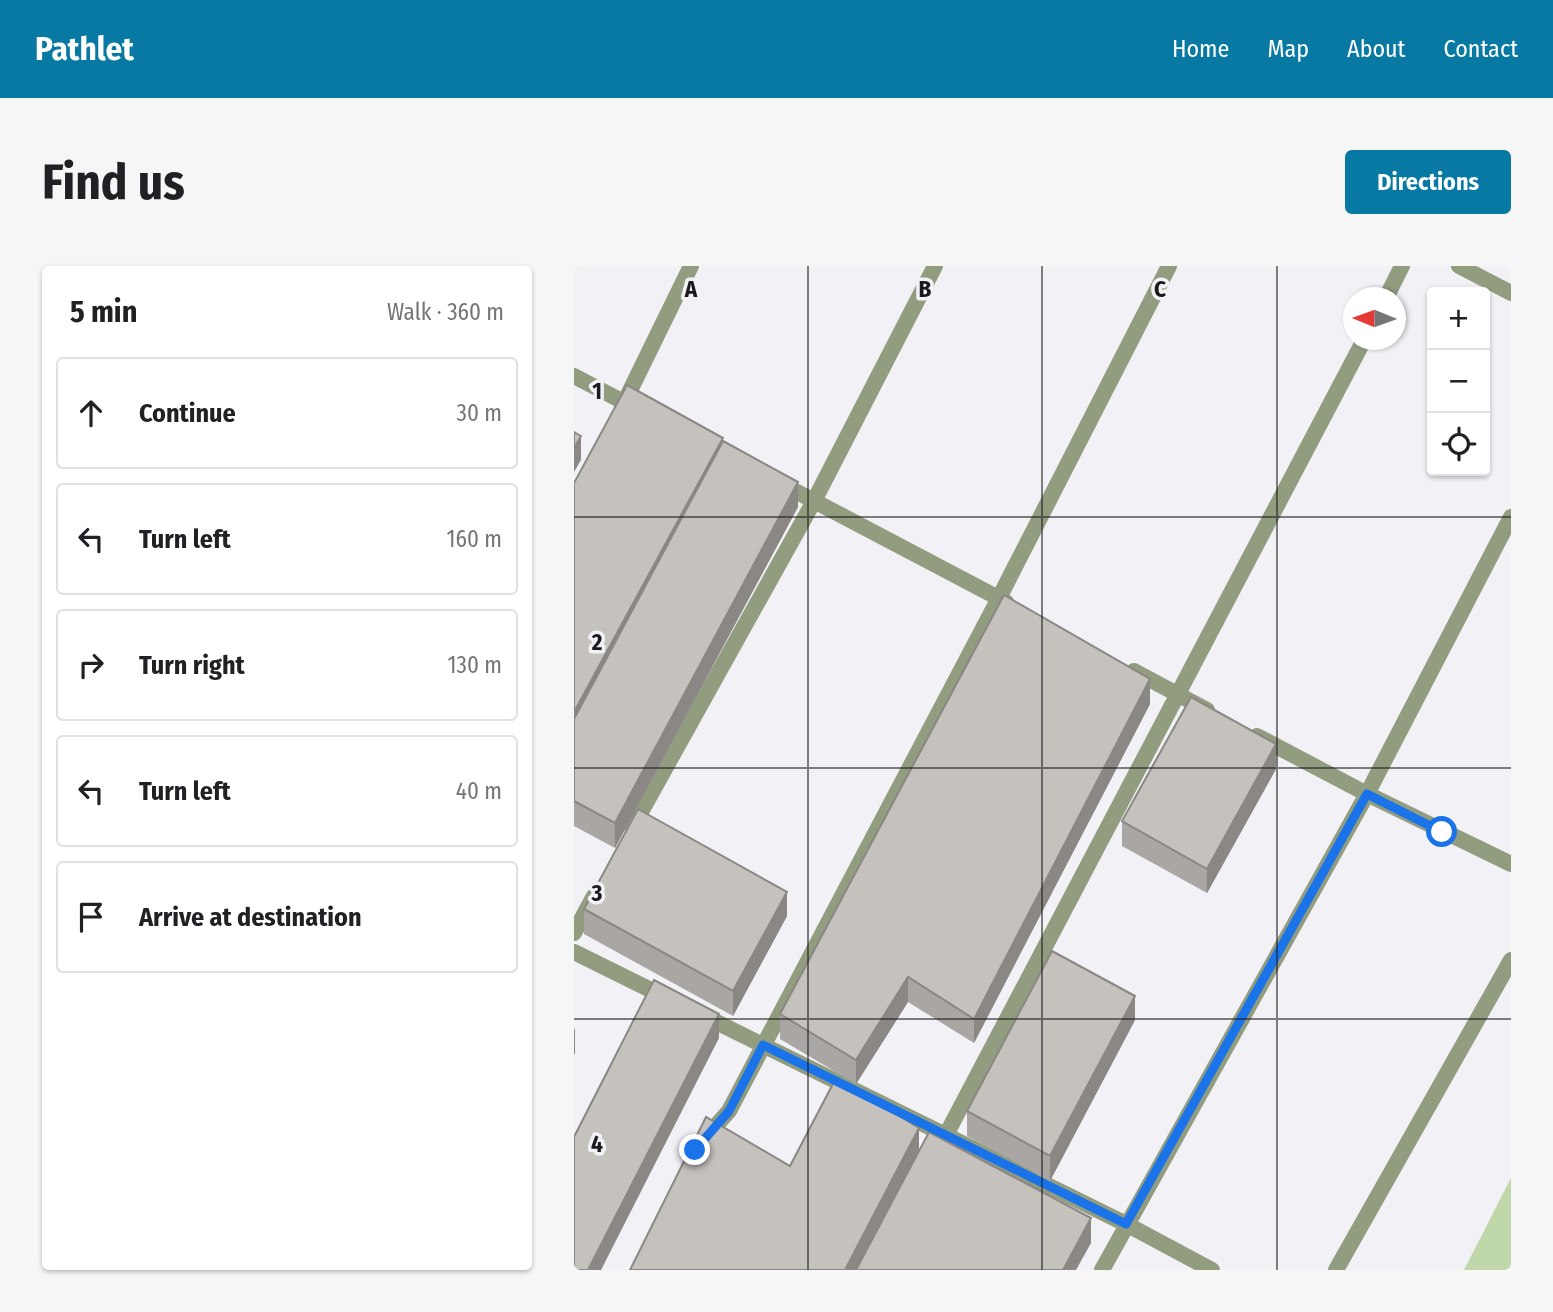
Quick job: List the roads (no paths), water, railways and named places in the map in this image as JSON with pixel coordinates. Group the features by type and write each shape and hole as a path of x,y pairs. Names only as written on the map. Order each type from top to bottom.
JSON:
{"street":[{"path":"611,426 691,266"},
{"path":"627,837 814,500 935,266"},
{"path":"695,1150 729,1111 999,598 1168,266"},
{"path":"1392,287 1402,266"},
{"path":"1459,266 1511,293"},
{"path":"937,1136 1177,694 1359,350"},
{"path":"574,376 648,415"},
{"path":"767,476 1023,611"},
{"path":"1102,1270 1367,794 1511,517"},
{"path":"1118,662 1224,719"},
{"path":"1248,732 1511,864"},
{"path":"574,933 601,885"},
{"path":"574,952 763,1045 937,1136 1126,1224 1212,1270"},
{"path":"1336,1270 1511,960"}]}
